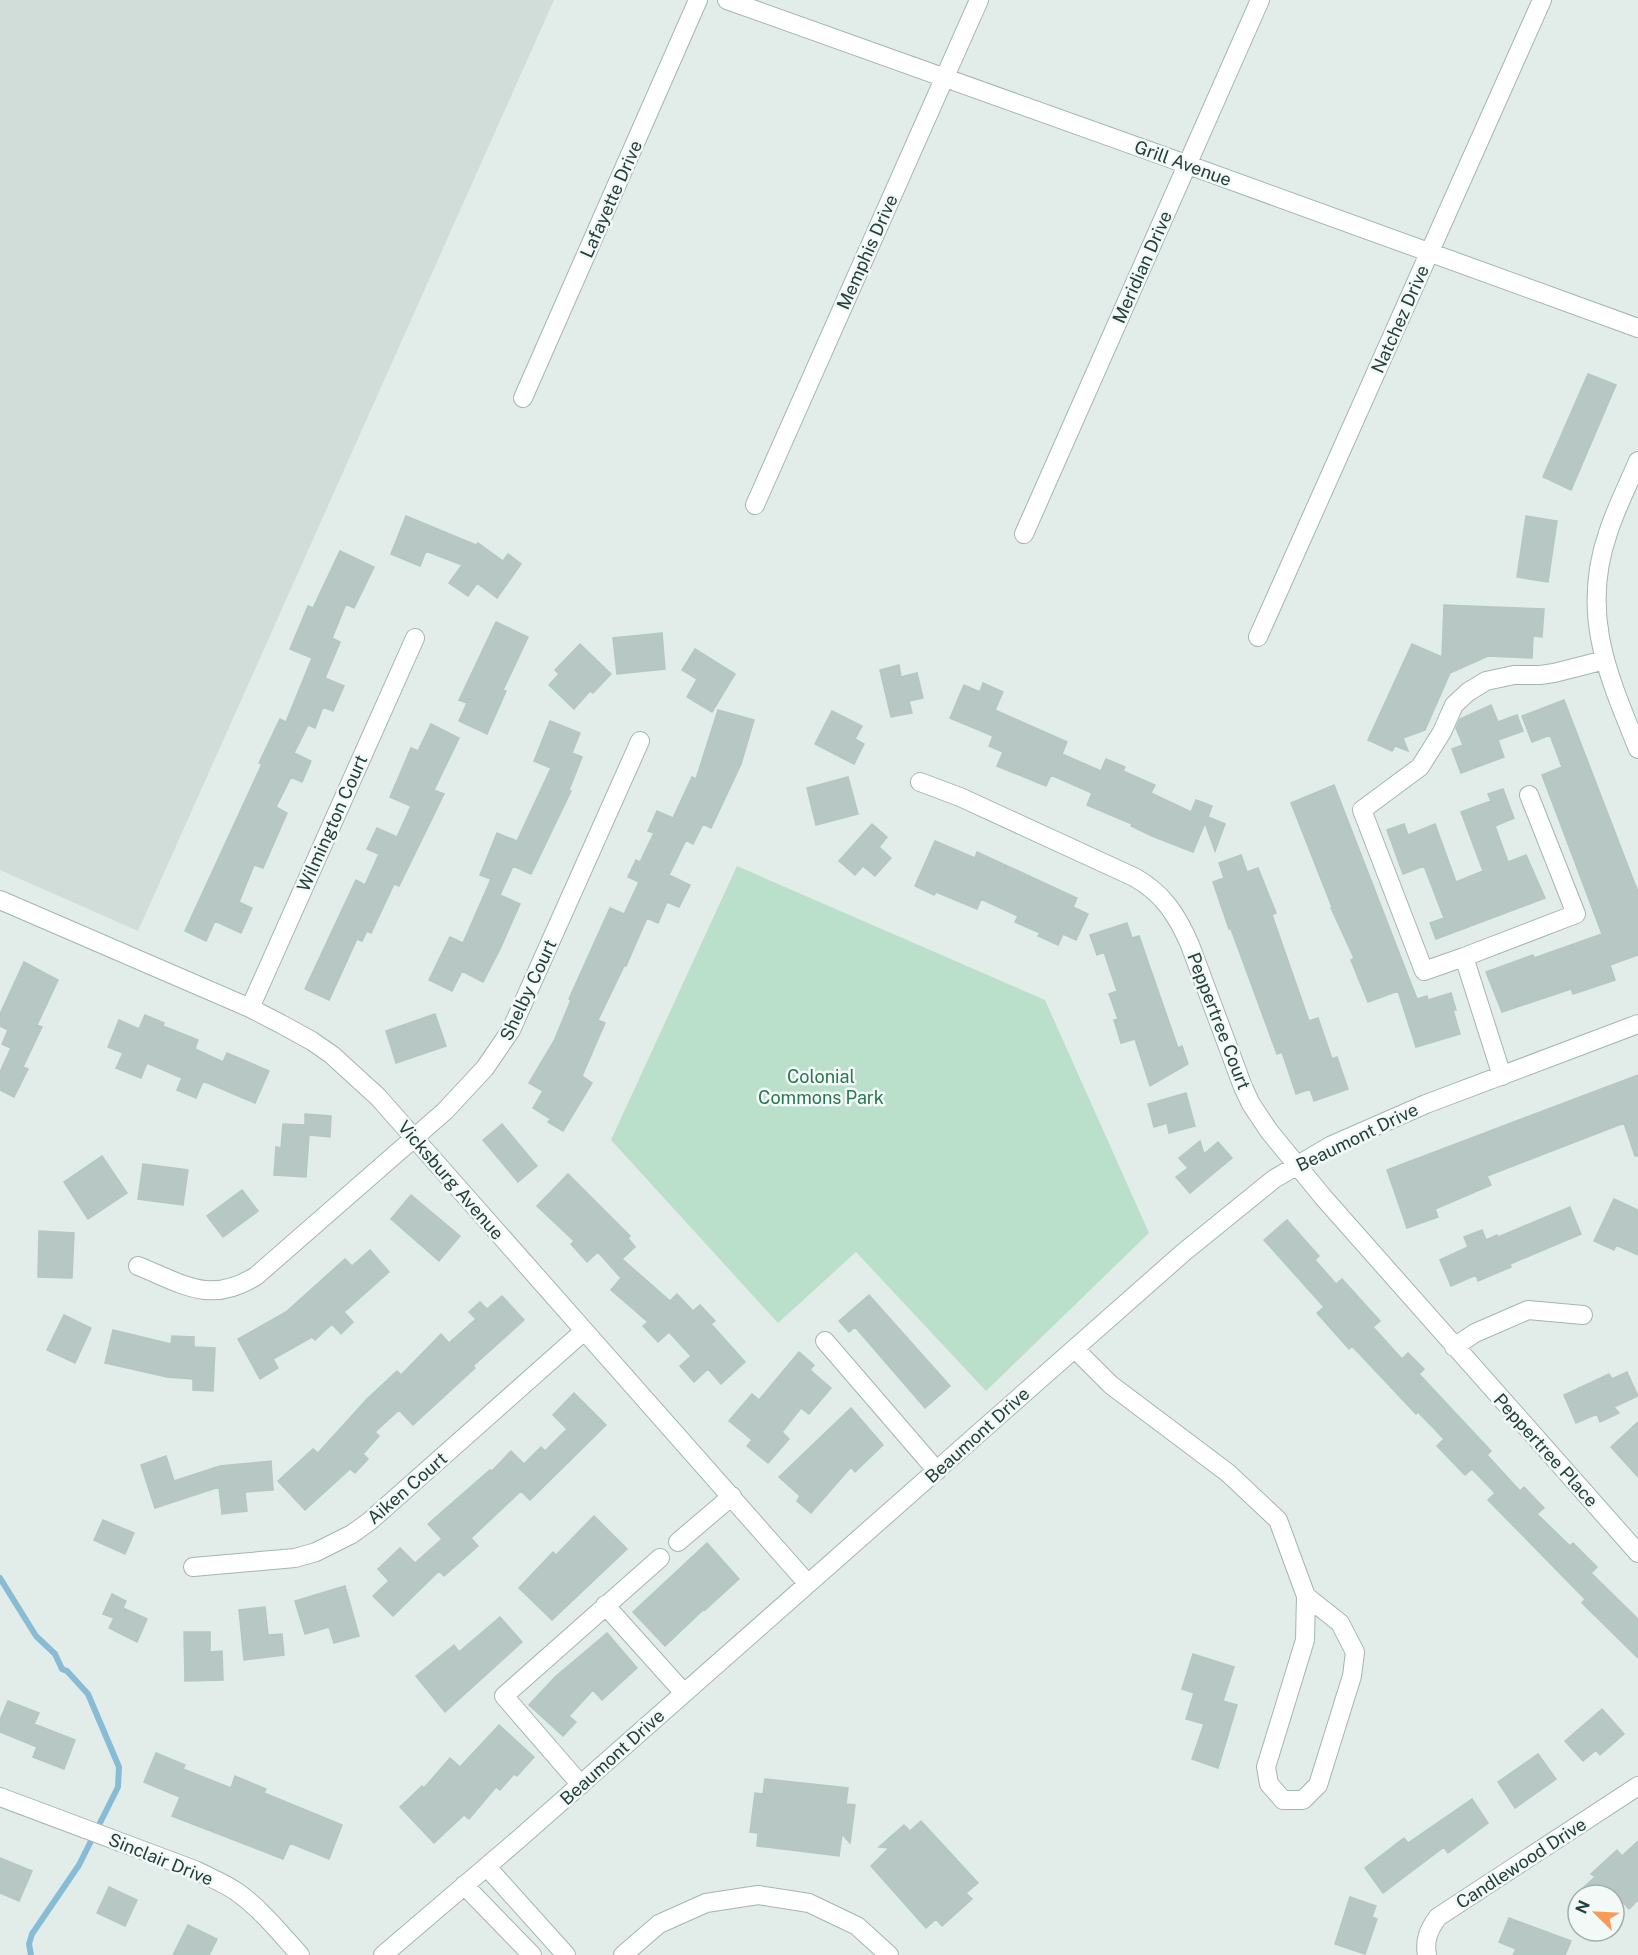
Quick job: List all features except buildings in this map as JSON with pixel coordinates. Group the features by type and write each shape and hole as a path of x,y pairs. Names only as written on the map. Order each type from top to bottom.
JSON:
{"street":[{"name":"Lafayette Drive","path":"523,398 698,0"},
{"name":"Grill Avenue","path":"728,0 1431,251 1638,328"},
{"name":"Memphis Drive","path":"755,505 979,0"},
{"name":"Meridian Drive","path":"1024,534 1260,0"},
{"name":"Natchez Drive","path":"1258,637 1542,0"},
{"path":"1638,461 1607,533 1597,587 1598,633 1614,690 1638,749"},
{"name":"Wilmington Court","path":"250,1008 415,638"},
{"path":"1529,795 1576,914 1424,971 1362,810 1420,767 1442,732 1454,705 1468,692 1486,681 1514,675 1554,673 1605,660"},
{"name":"Shelby Court","path":"138,1266 184,1286 202,1291 232,1289 244,1284 445,1111 485,1068 511,1030 640,741"},
{"name":"Peppertree Court","path":"920,782 960,797 1124,872 1150,885 1160,895 1171,908 1190,945 1251,1104 1297,1165 1454,1347"},
{"name":"Vicksburg Avenue","path":"0,900 250,1008 312,1041 332,1055 378,1097 808,1584"},
{"path":"1464,957 1502,1076"},
{"name":"Beaumont Drive","path":"383,1955 581,1785 1184,1252 1248,1199 1297,1165 1367,1128 1638,1024"},
{"path":"1454,1347 1475,1334 1528,1310 1583,1315"},
{"name":"Aiken Court","path":"193,1567 295,1557 316,1552 352,1534 370,1521 584,1331"},
{"path":"825,1341 937,1471"},
{"name":"Peppertree Place","path":"1454,1347 1638,1553"},
{"path":"1075,1349 1111,1386 1228,1473 1278,1520 1306,1596 1305,1640 1266,1767 1269,1784 1283,1800 1303,1800 1318,1785 1352,1676 1355,1652 1340,1623 1306,1596"},
{"path":"678,1542 732,1496"},
{"path":"581,1785 504,1696 660,1558"},
{"path":"605,1605 684,1694"},
{"name":"Candlewood Drive","path":"1427,1955 1425,1946 1428,1935 1438,1917 1638,1786"},
{"name":"Sinclair Drive","path":"0,1797 195,1870 236,1892 300,1955"},
{"path":"487,1867 566,1955"},
{"path":"464,1885 532,1955"},
{"path":"623,1955 659,1924 706,1903 758,1895 809,1903 856,1926 889,1955"},
{"path":"502,1924 503,1934 516,1955"}],"shaded area":[{"path":"0,0 554,0 138,931 0,870"}],"green space":[{"name":"Colonial Commons Park","path":"737,866 1045,1000 1149,1233 986,1391 856,1252 778,1323 611,1140"}],"waterway":[{"path":"0,1578 36,1636 55,1654 62,1669 67,1671 88,1694 119,1767 118,1787 79,1865 32,1934 29,1944 31,1955"}]}
